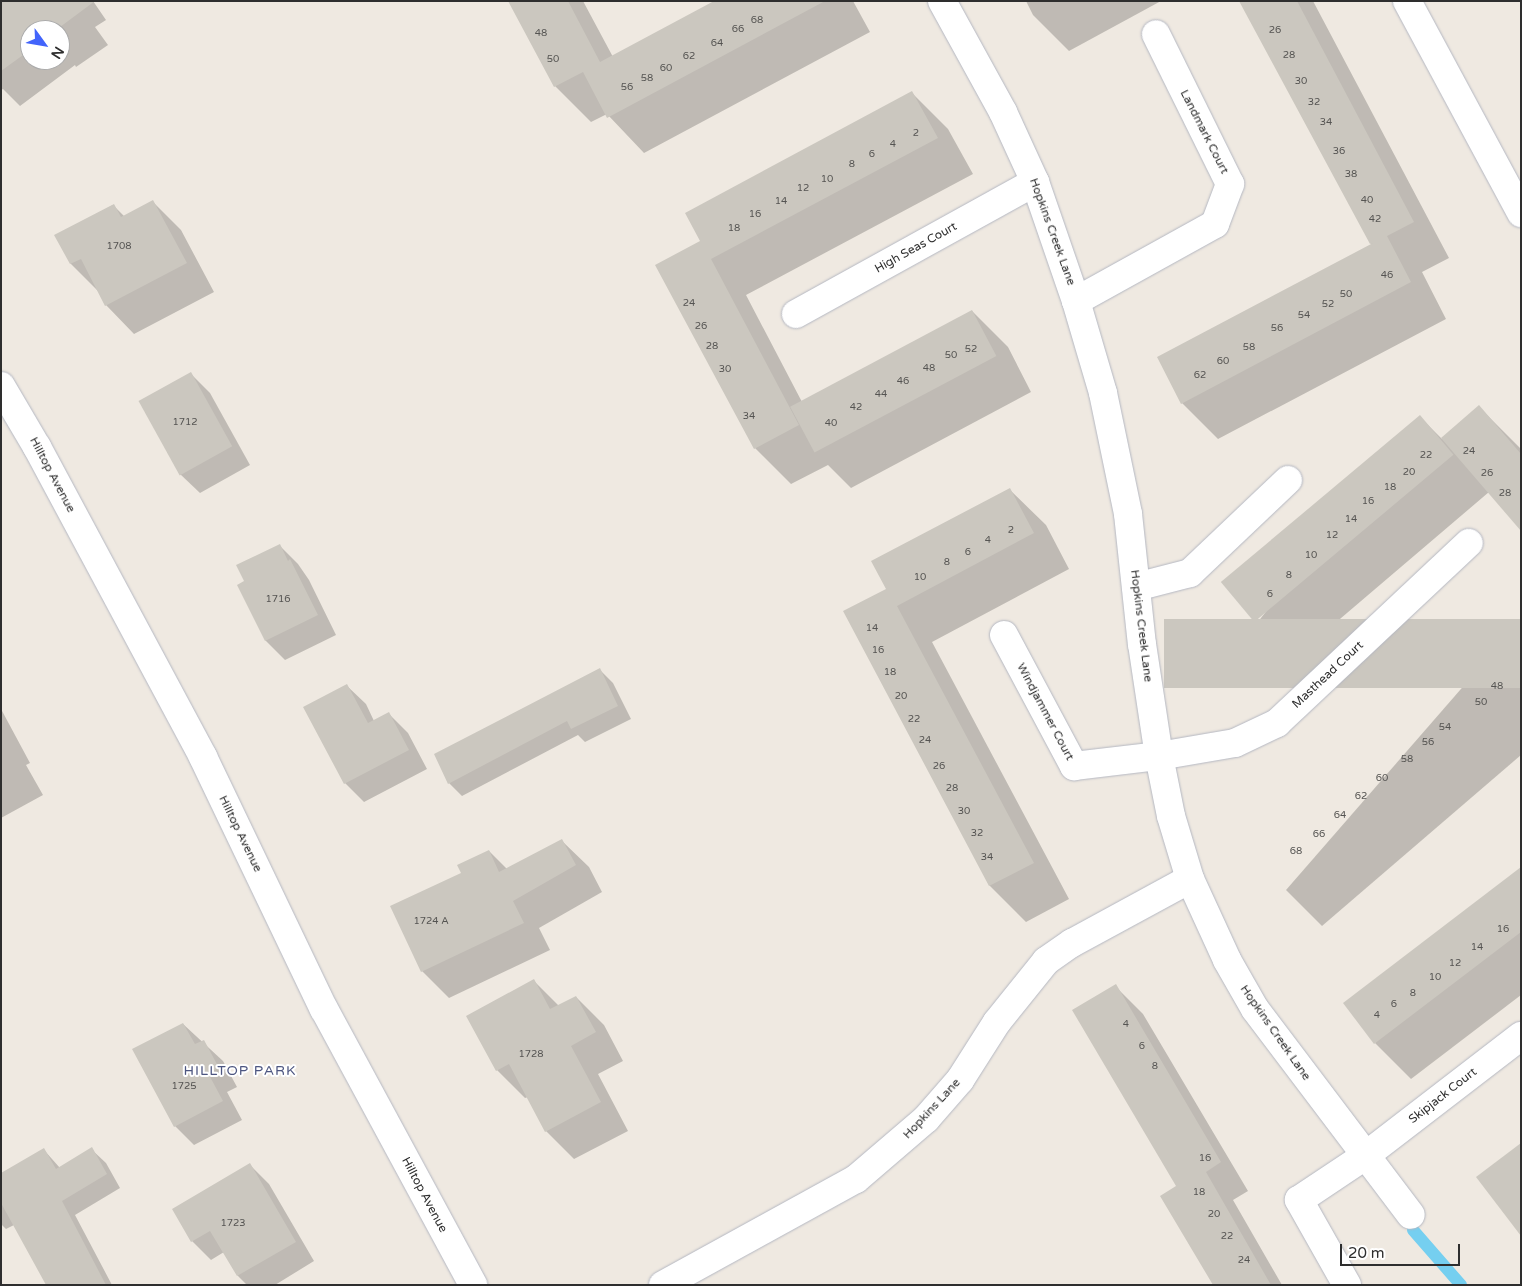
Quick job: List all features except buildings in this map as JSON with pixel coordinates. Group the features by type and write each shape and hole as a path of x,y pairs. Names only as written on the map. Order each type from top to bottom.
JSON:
{"street":[{"name":"Hopkins Creek Lane","path":"942,1 1003,112 1036,182 1076,301 1103,393 1128,514 1142,644 1159,756 1171,816 1190,879 1227,960 1256,1009 1411,1215"},
{"path":"1407,1 1521,213"},
{"name":"Landmark Court","path":"1076,301 1215,224 1230,184 1156,34"},
{"name":"High Seas Court","path":"796,314 1036,182"},
{"name":"Hilltop Avenue","path":"1,386 37,447 203,757 324,1008 473,1285"},
{"path":"1136,587 1190,574 1288,480"},
{"name":"Masthead Court","path":"1159,756 1235,742 1277,723 1469,543"},
{"name":"Windjammer Court","path":"1004,635 1074,766 1159,756"},
{"name":"Hopkins Lane","path":"663,1285 856,1179 926,1119 960,1080 997,1022 1046,961 1072,943 1190,879"},
{"name":"Skipjack Court","path":"1347,1285 1299,1200 1365,1156 1521,1036"}],"waterway":[{"path":"1413,1230 1461,1285"}],"district":[{"name":"HILLTOP PARK","path":"240,1071"}]}
